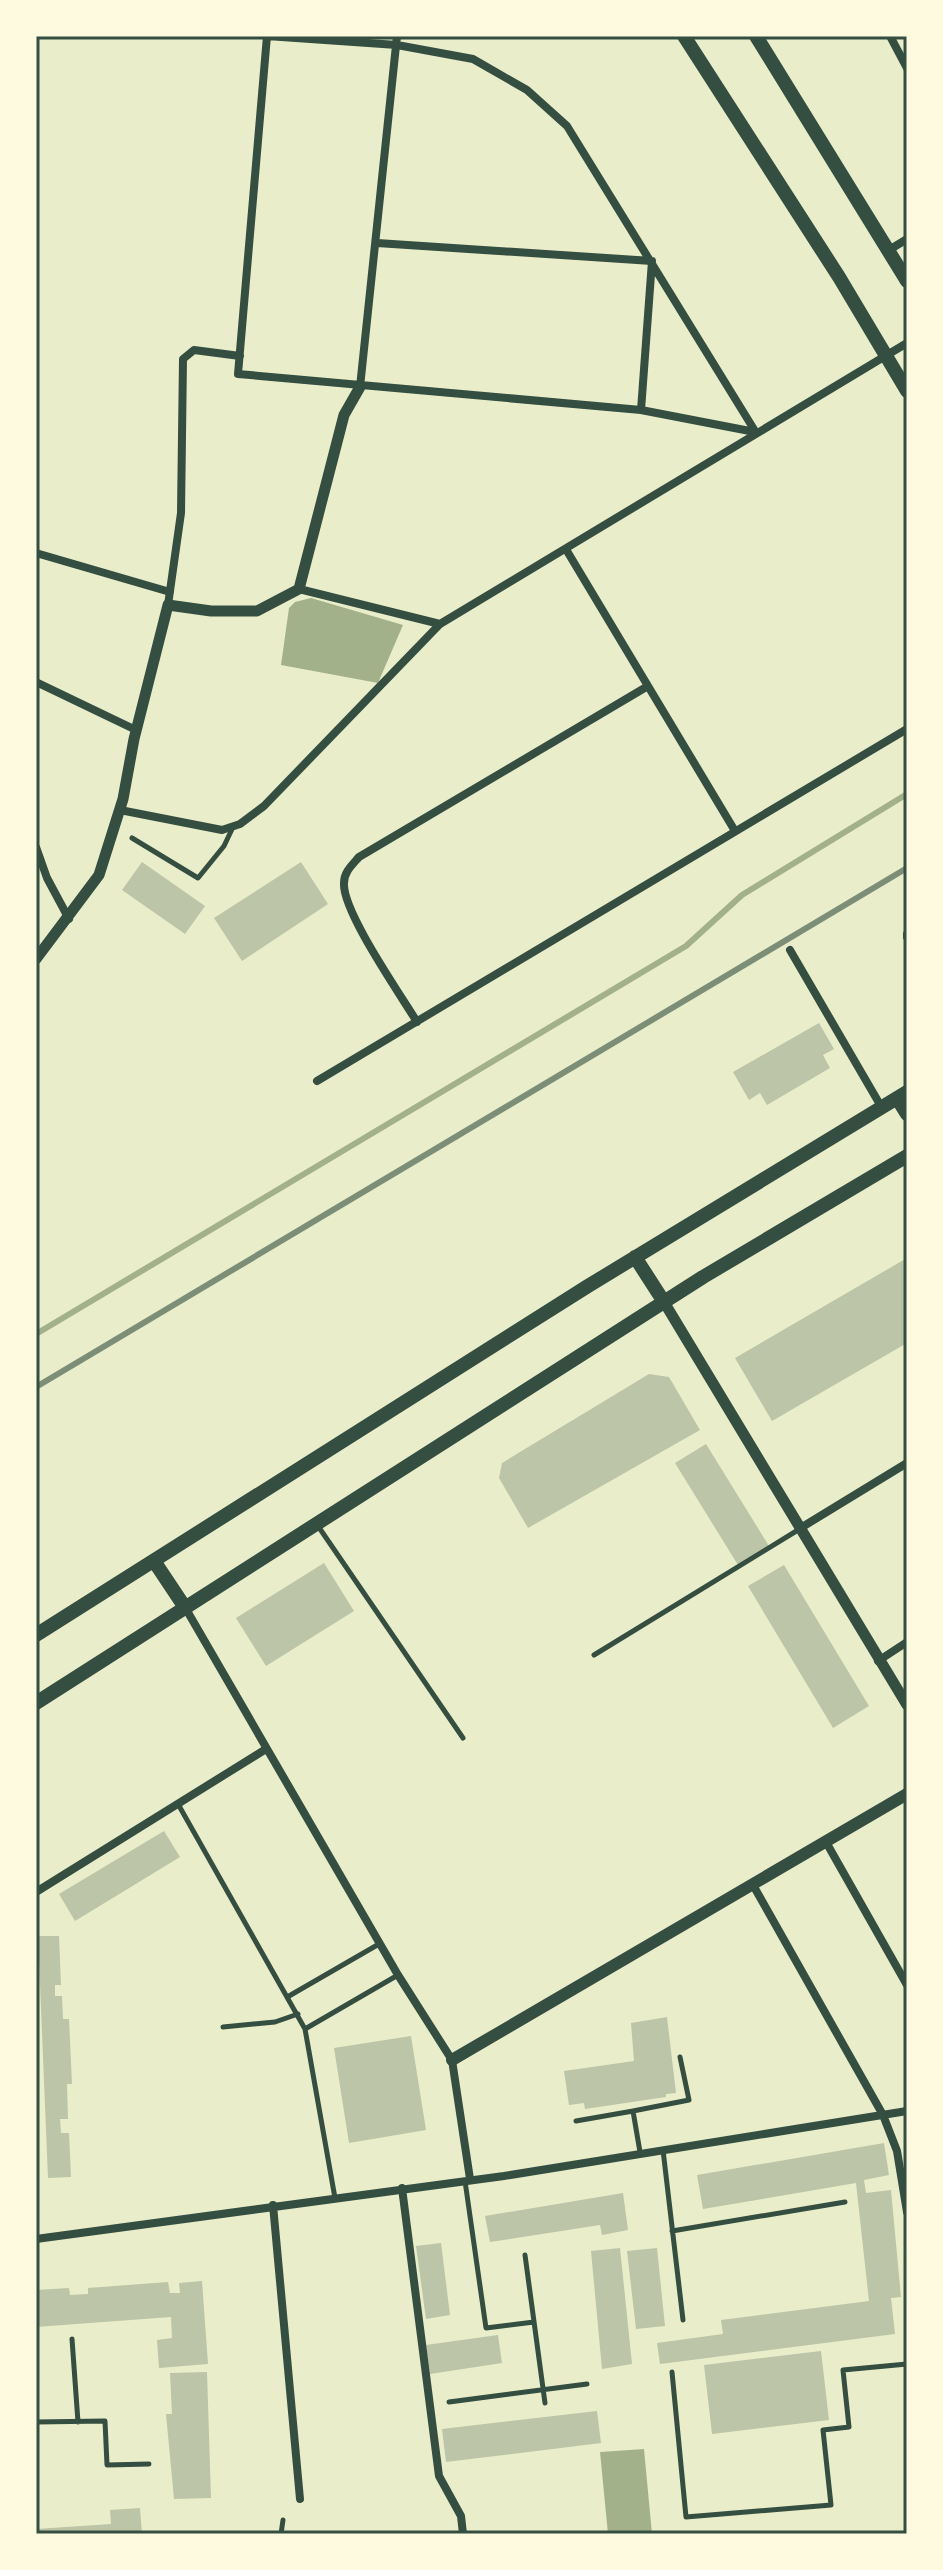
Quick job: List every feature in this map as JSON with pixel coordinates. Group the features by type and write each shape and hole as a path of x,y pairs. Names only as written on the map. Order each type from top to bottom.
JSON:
{"main road":[{"path":"684,36 839,277 907,391"},
{"path":"756,36 907,281"},
{"path":"36,1635 635,1257 902,1095 907,1114"},
{"path":"36,1703 664,1302 907,1156"},
{"path":"635,1257 664,1302"},
{"path":"154,1561 186,1609"},
{"path":"452,2060 907,1794"}],"street":[{"path":"267,36 397,40 473,59 527,90 567,126 755,432 641,410 238,374 267,36"},
{"path":"890,36 907,68"},
{"path":"299,589 344,415 360,387 397,40"},
{"path":"889,250 907,239"},
{"path":"377,243 652,261"},
{"path":"641,410 652,261"},
{"path":"120,810 222,830 234,826 264,806 440,624 567,551 755,432 907,343"},
{"path":"36,959 99,875 120,810 170,592 181,513 184,357 194,350 240,356"},
{"path":"567,551 735,831"},
{"path":"36,553 170,592"},
{"path":"168,605 211,611 257,611 299,589 440,624"},
{"path":"36,682 136,730"},
{"path":"417,1022 349,908 344,884 349,868 359,857 648,686"},
{"path":"317,1081 907,729"},
{"path":"36,847 47,878 69,919"},
{"path":"790,950 882,1108"},
{"path":"664,1302 798,1530 907,1705"},
{"path":"798,1530 907,1463"},
{"path":"186,1609 398,1975 452,2060 467,2179"},
{"path":"878,1661 907,1642"},
{"path":"36,1892 266,1749"},
{"path":"826,1842 907,1985"},
{"path":"753,1885 883,2115 897,2151 907,2212"},
{"path":"36,2239 467,2179 907,2111"},
{"path":"402,2188 439,2476 461,2516 463,2534"},
{"path":"273,2205 300,2499"}],"lane":[{"path":"132,838 198,878 224,846 234,826"},
{"path":"317,1525 463,1738"},
{"path":"594,1655 798,1530"},
{"path":"178,1804 305,2029 335,2198"},
{"path":"289,1996 380,1943"},
{"path":"305,2029 398,1975"},
{"path":"223,2027 275,2022 298,2014"},
{"path":"576,2121 689,2100 680,2057"},
{"path":"633,2111 640,2152"},
{"path":"663,2149 683,2320"},
{"path":"467,2179 486,2328 534,2322"},
{"path":"672,2231 845,2202"},
{"path":"525,2255 545,2403"},
{"path":"72,2339 78,2422"},
{"path":"672,2372 686,2517 831,2505 823,2430 849,2427 843,2370 907,2364"},
{"path":"449,2402 587,2384"},
{"path":"36,2422 105,2421 107,2465 149,2464"},
{"path":"281,2534 283,2520"}],"shaded area":[{"path":"311,598 403,625 378,683 281,665 289,608 295,602"},
{"path":"644,2449 652,2534 608,2534 600,2452"}],"building":[{"path":"142,862 205,906 185,934 122,890"},
{"path":"301,862 328,904 242,961 214,918"},
{"path":"819,1023 834,1049 823,1055 830,1068 767,1105 760,1093 749,1100 733,1072"},
{"path":"907,1258 907,1343 772,1421 735,1358"},
{"path":"649,1374 669,1377 700,1430 528,1528 499,1478 502,1463"},
{"path":"706,1444 769,1546 738,1565 675,1463"},
{"path":"324,1563 354,1611 266,1666 236,1618"},
{"path":"784,1565 869,1706 833,1728 748,1586"},
{"path":"164,1831 180,1857 75,1921 59,1894"},
{"path":"38,1936 59,1936 61,1985 55,1985 55,1996 62,1996 63,2019 69,2019 72,2084 67,2084 68,2119 60,2119 61,2133 69,2133 71,2177 48,2178"},
{"path":"667,2017 676,2093 585,2109 584,2103 569,2105 564,2071 634,2061 631,2023"},
{"path":"411,2036 426,2130 349,2143 334,2048"},
{"path":"884,2143 889,2175 864,2180 866,2193 891,2190 901,2297 891,2298 895,2334 660,2364 657,2343 723,2334 721,2320 869,2301 856,2183 703,2209 697,2175"},
{"path":"623,2193 628,2230 602,2235 600,2225 490,2242 485,2216"},
{"path":"441,2243 450,2315 426,2319 416,2246"},
{"path":"620,2248 632,2364 602,2369 591,2251"},
{"path":"657,2248 665,2326 636,2329 627,2251"},
{"path":"202,2281 208,2364 159,2368 157,2340 172,2338 171,2317 36,2327 36,2290 69,2288 70,2295 88,2294 88,2288 168,2282 170,2293 180,2293 179,2283"},
{"path":"498,2335 502,2363 430,2374 426,2345"},
{"path":"821,2351 829,2420 712,2434 704,2365"},
{"path":"207,2372 211,2498 174,2499 166,2414 172,2414 170,2373"},
{"path":"597,2411 601,2443 446,2462 442,2429"},
{"path":"140,2508 142,2534 36,2534 36,2529 111,2524 110,2510"}],"waterway":[{"path":"36,1334 686,946 742,895 907,794"}],"railway":[{"path":"36,1387 907,868"}]}
